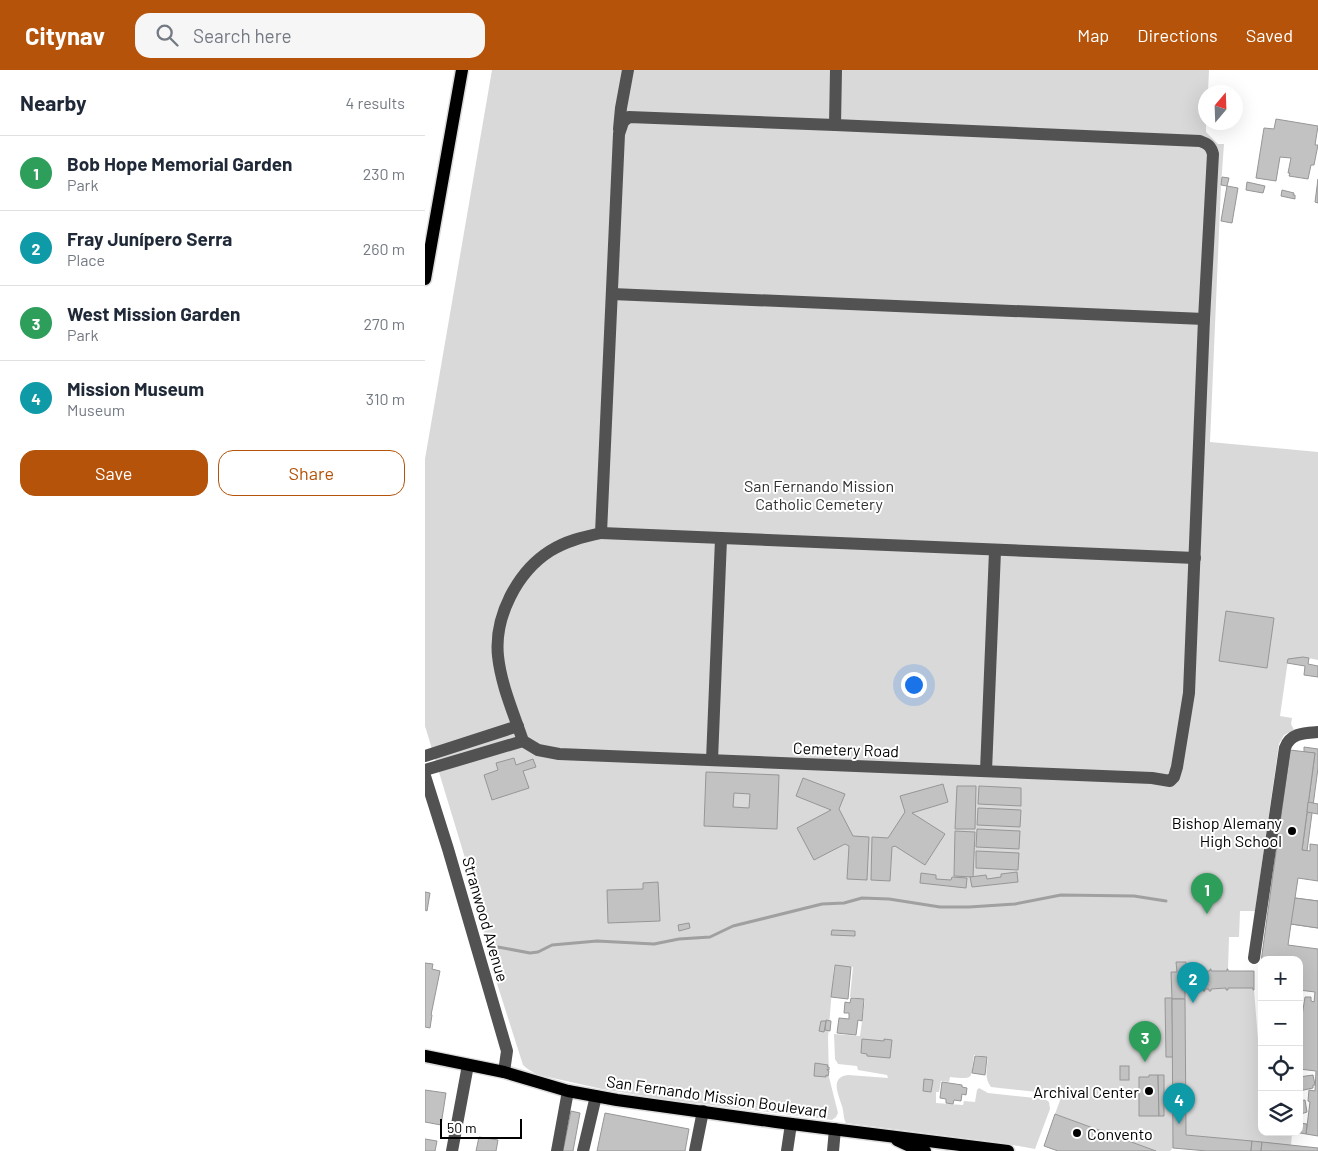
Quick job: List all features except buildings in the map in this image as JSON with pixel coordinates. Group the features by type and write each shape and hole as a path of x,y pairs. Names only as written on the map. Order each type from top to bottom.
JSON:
{"main road":[{"path":"425,279 462,70"},
{"name":"San Fernando Mission Boulevard","path":"425,1056 504,1072 568,1091 596,1096 791,1124 1008,1151"},
{"path":"889,1136 925,1151"}],"street":[{"path":"601,533 619,134 621,108 628,70"},
{"path":"835,125 837,70"},
{"path":"425,770 523,741 507,694 498,655 499,627 507,603 516,586 531,566 550,551 573,540 601,533 1195,558 1204,319 1213,154 1211,147 1207,144 1199,141 632,117 623,122 619,134"},
{"path":"612,294 1204,319"},
{"path":"713,760 721,539"},
{"path":"985,771 995,551"},
{"name":"Cemetery Road","path":"523,741 539,750 559,754 1151,778 1171,781 1177,767 1189,693 1195,558"},
{"path":"425,756 518,726"},
{"path":"1255,958 1285,748 1293,736 1318,732"},
{"name":"Stranwood Avenue","path":"425,776 507,1051 504,1072"},
{"path":"452,1151 468,1065"},
{"path":"557,1151 568,1091"},
{"path":"583,1151 596,1096"},
{"path":"695,1151 703,1111"},
{"path":"787,1151 791,1124"},
{"path":"833,1151 835,1129"}],"green space":[{"name":"San Fernando Mission Catholic Cemetery","path":"492,70 1209,70 1208,85 1198,85 1198,130 1206,130 1218,144 1224,144 1210,442 1318,452 1318,660 1303,657 1288,660 1280,716 1292,718 1291,724 1294,730 1284,735 1279,744 1255,911 1240,911 1239,937 1229,937 1228,969 1227,971 1211,971 1211,969 1210,971 1204,971 1204,969 1203,971 1186,971 1176,963 1177,972 1172,972 1173,1148 1170,1151 1156,1151 1055,1114 1063,1092 1046,1093 991,1087 987,1077 988,1057 974,1055 971,1076 965,1078 950,1077 949,1082 941,1081 939,1092 936,1092 936,1103 963,1105 964,1101 975,1102 979,1088 988,1093 1045,1099 1049,1102 1050,1109 1035,1149 846,1123 837,1088 839,1079 842,1076 848,1075 888,1078 887,1075 858,1070 857,1066 838,1064 835,1059 834,1034 860,1036 865,999 850,997 853,967 834,965 828,1038 829,1077 838,1113 832,1120 656,1098 602,1089 539,1075 523,1065 493,971 495,970 485,937 483,925 485,924 425,726 425,459"},
{"path":"1253,988 1258,1039 1258,1136 1292,1136 1291,1146 1186,1135 1185,989 1190,989 1190,991 1191,989 1203,989 1203,991 1204,989"}],"waterway":[{"path":"489,949 498,947 530,953 538,952 552,945 597,941 654,944 679,939 710,937 733,926 822,904 844,903 862,898 889,899 940,907 1015,904 1061,895 1134,896 1166,901"}],"place":[{"name":"Bishop Alemany High School","path":"1292,831"},
{"name":"Bob Hope Memorial Garden","path":"1207,914"},
{"name":"Fray Junípero Serra","path":"1193,1003"},
{"name":"West Mission Garden","path":"1145,1062"},
{"name":"Archival Center","path":"1149,1091"},
{"name":"Mission Museum","path":"1179,1124"},
{"name":"Convento","path":"1077,1133"}]}
